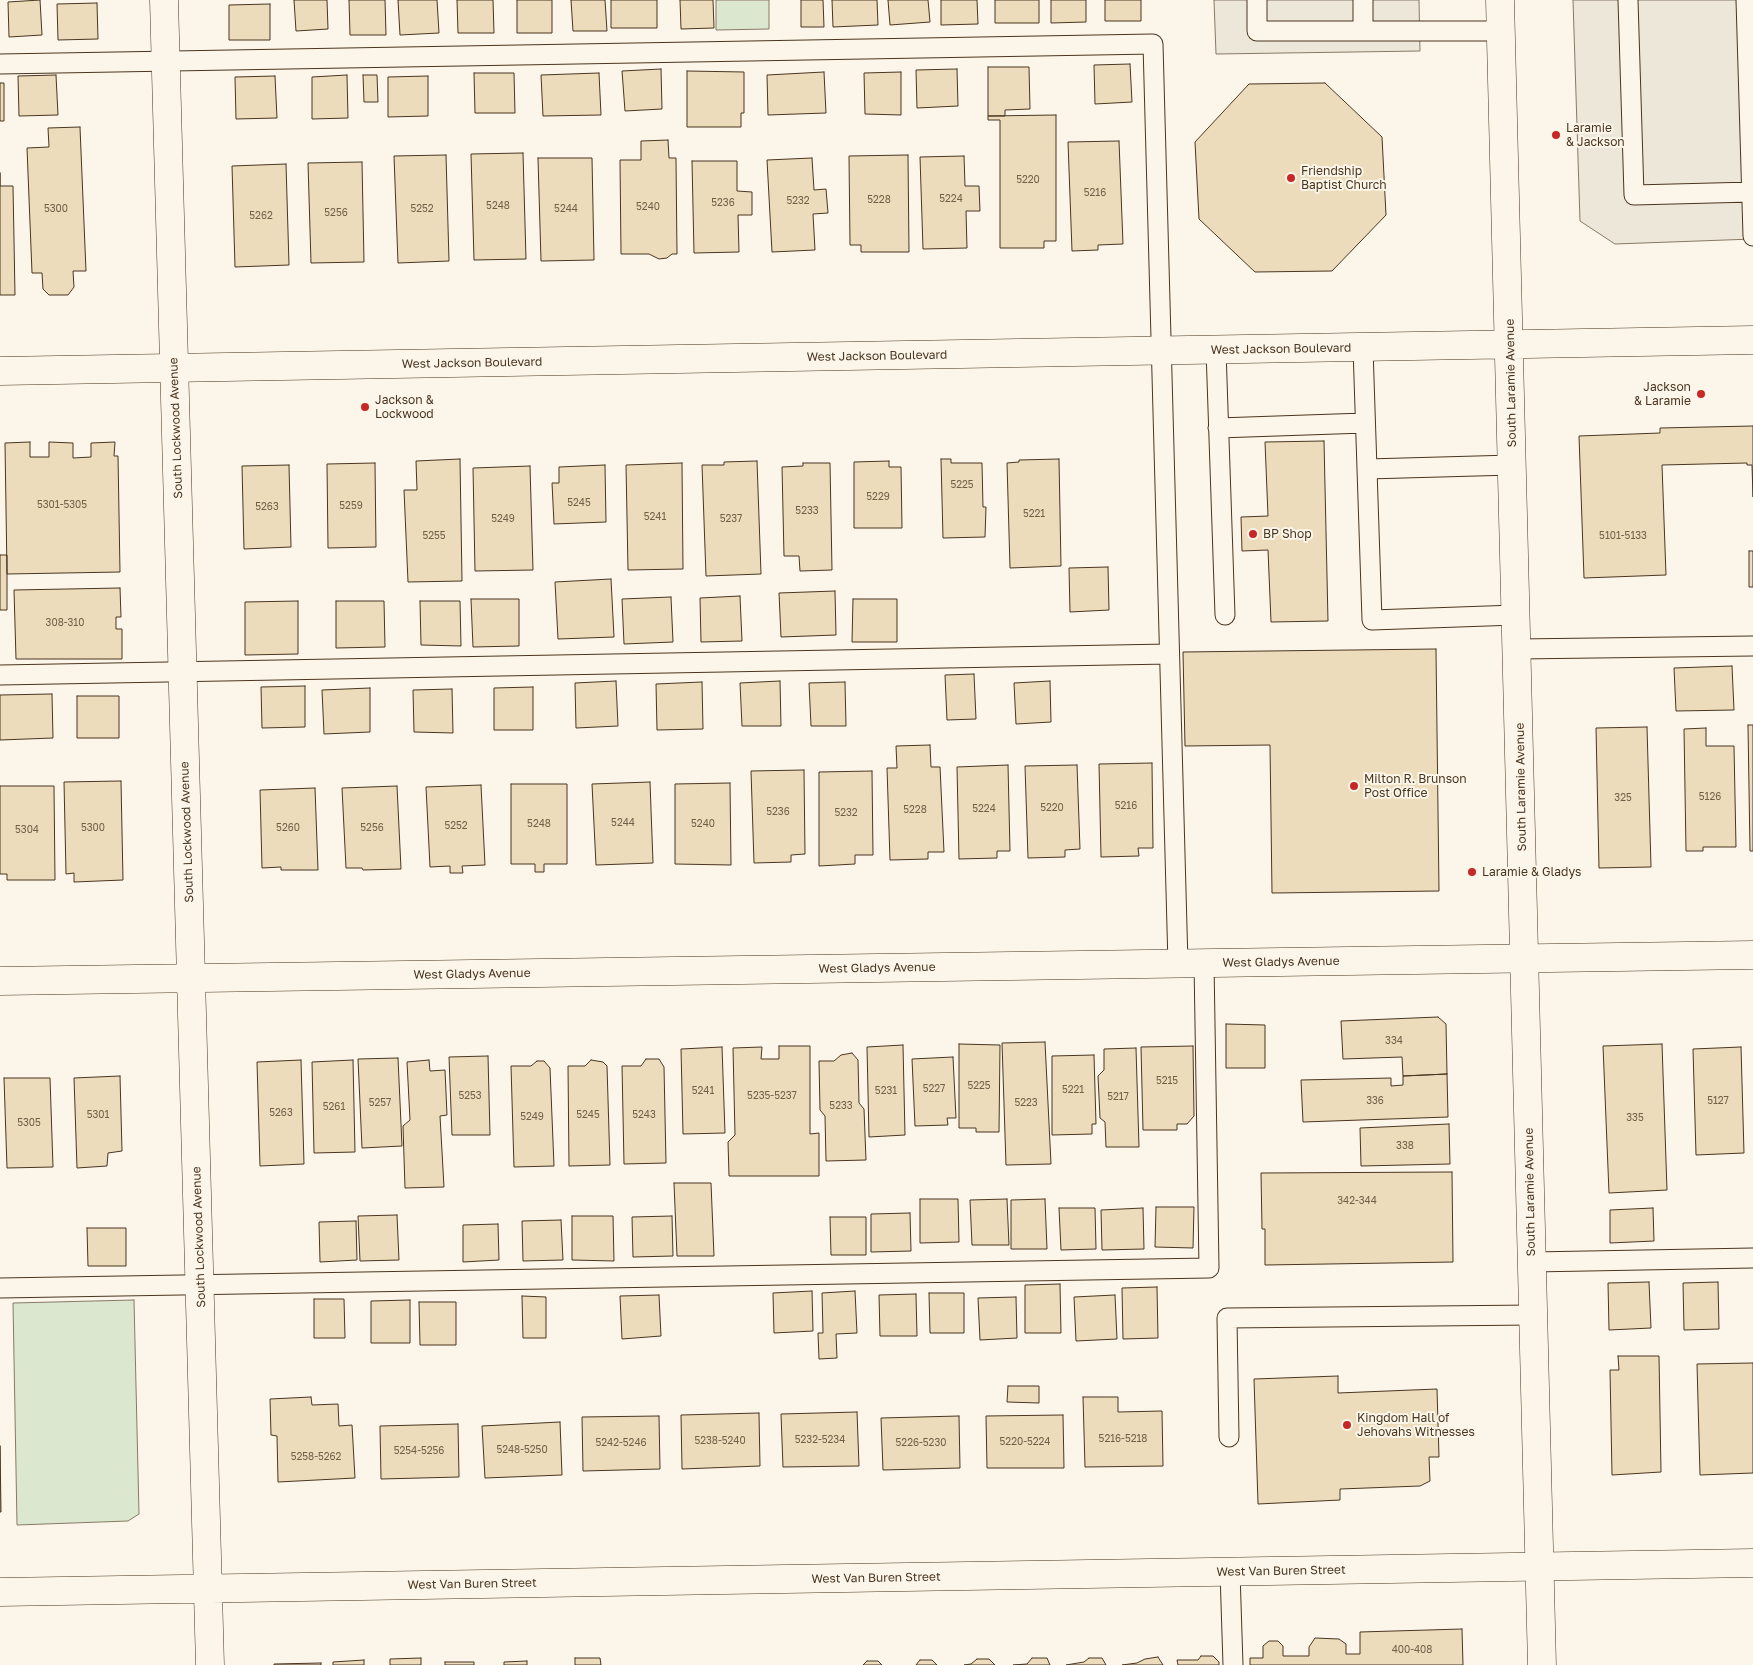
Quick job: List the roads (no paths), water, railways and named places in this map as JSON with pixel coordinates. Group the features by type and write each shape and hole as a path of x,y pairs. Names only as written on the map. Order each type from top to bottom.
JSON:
{"street":[{"name":"South Lockwood Avenue","path":"164,0 210,1665"},
{"name":"South Laramie Avenue","path":"1500,0 1542,1665"},
{"name":"West Jackson Boulevard","path":"0,372 1753,340"},
{"name":"West Gladys Avenue","path":"0,981 1753,955"},
{"name":"West Van Buren Street","path":"0,1592 1753,1563"}],"lane":[{"path":"1257,0 1257,31 1501,31"},
{"path":"1363,0 1363,31"},
{"path":"1628,0 1634,195 1752,192"},
{"path":"1746,0 1753,236"},
{"path":"0,64 1153,44 1169,654 1191,963 1209,1268 0,1288"},
{"path":"1363,348 1372,620 1516,615"},
{"path":"1216,350 1225,615"},
{"path":"1218,428 1365,423"},
{"path":"1367,469 1513,465"},
{"path":"1517,649 1753,646"},
{"path":"0,675 1169,654"},
{"path":"1532,1262 1753,1258"},
{"path":"1229,1437 1227,1318 1534,1315"},
{"path":"1230,1572 1233,1665"}],"place":[{"name":"Laramie & Jackson","path":"1556,135"},
{"name":"Friendship Baptist Church","path":"1291,178"},
{"name":"Jackson & Laramie","path":"1701,394"},
{"name":"Jackson & Lockwood","path":"365,407"},
{"name":"BP Shop","path":"1253,534"},
{"name":"Milton R. Brunson Post Office","path":"1354,786"},
{"name":"Laramie & Gladys","path":"1472,872"},
{"name":"Kingdom Hall of Jehovahs Witnesses","path":"1347,1425"}]}
